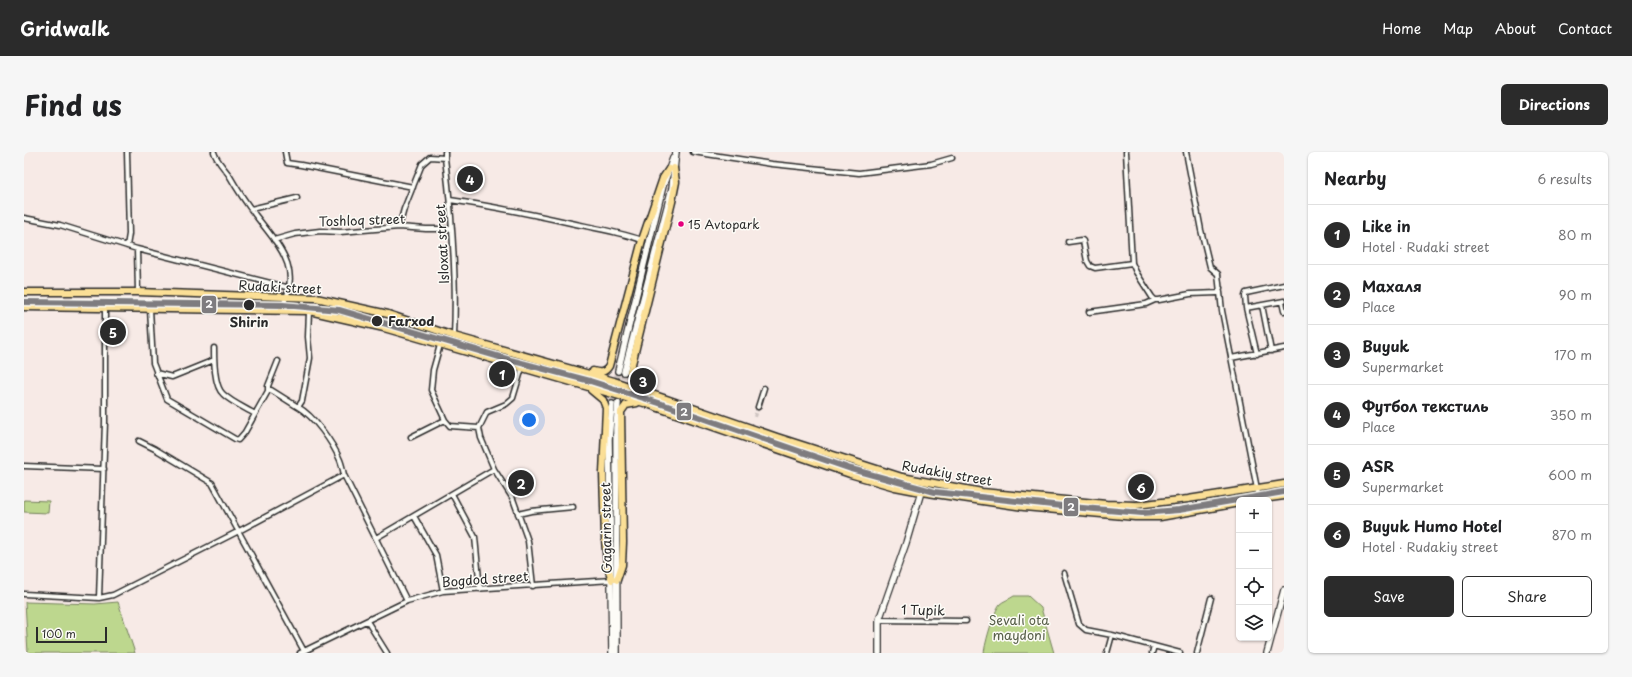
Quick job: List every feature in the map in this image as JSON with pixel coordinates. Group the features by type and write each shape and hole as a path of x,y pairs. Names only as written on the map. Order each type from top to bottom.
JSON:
{"main road":[{"path":"672,168 672,188 621,372 649,244 676,152"},
{"path":"575,369 601,373 607,369 612,358 642,240 663,178 672,168"},
{"path":"649,393 633,383 630,372 672,202 676,182 672,168"},
{"name":"Rudaki street","path":"24,292 138,292 316,298 388,314 454,336 575,369 649,393"},
{"name":"Rudaki street","path":"24,307 309,311 384,328 644,403"},
{"path":"547,375 551,363"},
{"path":"582,385 601,397 605,405 603,473 605,539 607,565 615,580"},
{"name":"Rudakiy street","path":"649,393 902,477 982,492 1128,505 1159,503 1284,484"},
{"name":"Gagarin street","path":"615,403 609,439 617,653"},
{"path":"615,580 622,565 623,542 622,412 624,407 628,404 644,403"},
{"name":"Rudakiy street","path":"644,403 850,474 895,487 921,492 1024,507 1135,517 1160,517 1236,504"},
{"path":"722,431 726,419"},
{"path":"879,653 879,620 906,543 921,492"},
{"path":"1272,498 1284,496"},
{"path":"1070,512 1072,501"},
{"name":"Gagarin street","path":"612,653 615,580"},
{"path":"1267,653 1281,613 1284,590"}],"street":[{"path":"127,152 129,234 127,246"},
{"path":"214,152 251,209 287,260 290,270 290,288 288,296 280,310"},
{"path":"285,152 287,163 301,164 413,187"},
{"name":"Isloxat street","path":"445,152 452,229 455,298 454,336"},
{"path":"694,152 772,164 859,173 931,164 952,158"},
{"path":"1126,152 1132,263 1139,277 1155,300"},
{"path":"1186,152 1208,260 1210,267 1218,274 1222,311 1257,497"},
{"path":"399,227 404,209 422,164 430,157 445,158"},
{"path":"251,209 297,198"},
{"path":"450,200 546,217 624,234 642,240"},
{"path":"24,218 60,225 137,249 290,288"},
{"name":"Toshloq street","path":"274,240 295,234 320,231 340,232 399,227 452,229"},
{"path":"1068,242 1082,240 1090,266 1095,268 1132,263"},
{"path":"137,249 138,292"},
{"path":"1257,354 1246,308 1246,293 1284,285"},
{"path":"1089,312 1146,304 1155,300 1190,294 1218,293 1220,287"},
{"path":"1246,308 1283,301 1284,310"},
{"path":"1262,305 1271,351"},
{"path":"99,598 104,469 105,308"},
{"path":"150,309 152,351 156,373 167,399 235,439 238,440 242,436 268,391 268,386 278,361"},
{"path":"298,406 302,401 310,358 308,337 309,311"},
{"path":"440,345 433,370 431,390 445,420 450,426 479,428"},
{"path":"214,348 218,388 223,395 255,414"},
{"path":"1231,358 1284,348"},
{"path":"156,373 172,377 214,360"},
{"path":"522,368 513,398 506,404 487,412 479,428 481,438 494,469 513,500 528,541 532,586"},
{"path":"758,407 764,388"},
{"path":"268,391 271,390 307,412 332,445 340,461 344,475 407,601"},
{"path":"411,437 445,420"},
{"path":"139,441 212,483 239,531 302,652"},
{"path":"24,466 104,469"},
{"path":"376,538 494,469"},
{"path":"24,594 99,598 113,595 239,531 344,475"},
{"path":"452,494 475,536 480,589"},
{"path":"518,514 531,511 573,507"},
{"path":"414,516 436,555 443,591"},
{"path":"1064,573 1079,624 1086,630 1112,635 1180,653"},
{"name":"Bogdod street","path":"302,652 407,601 443,591 615,580"},
{"path":"1197,653 1212,598"},
{"name":"1 Tupik","path":"879,620 966,621"},
{"path":"367,621 387,653"},
{"path":"1107,653 1112,635"},
{"path":"1152,653 1154,646"}],"green space":[{"path":"24,500 49,501 48,513 24,512"},
{"name":"Sevali ota maydoni","path":"1014,596 1028,596 1041,608 1054,653 984,653 995,613 1001,603"},
{"path":"25,602 95,604 118,602 135,653 28,653"}],"tunnel":[{"path":"612,404 618,371"},
{"path":"618,403 624,372"},
{"path":"755,417 758,407"}],"transit line":[{"name":"2","path":"24,302 283,305 339,310 510,360 590,381 851,469 935,492 1142,513 1179,510 1284,492"}],"place":[{"name":"Футбол текстиль","path":"470,179"},
{"name":"15 Avtopark","path":"681,224"},
{"name":"Shirin","path":"249,305"},
{"name":"Farxod","path":"377,321"},
{"name":"ASR","path":"113,332"},
{"name":"Like in","path":"502,374"},
{"name":"Buyuk","path":"643,381"},
{"name":"Махаля","path":"521,483"},
{"name":"Buyuk Humo Hotel","path":"1141,487"}]}
